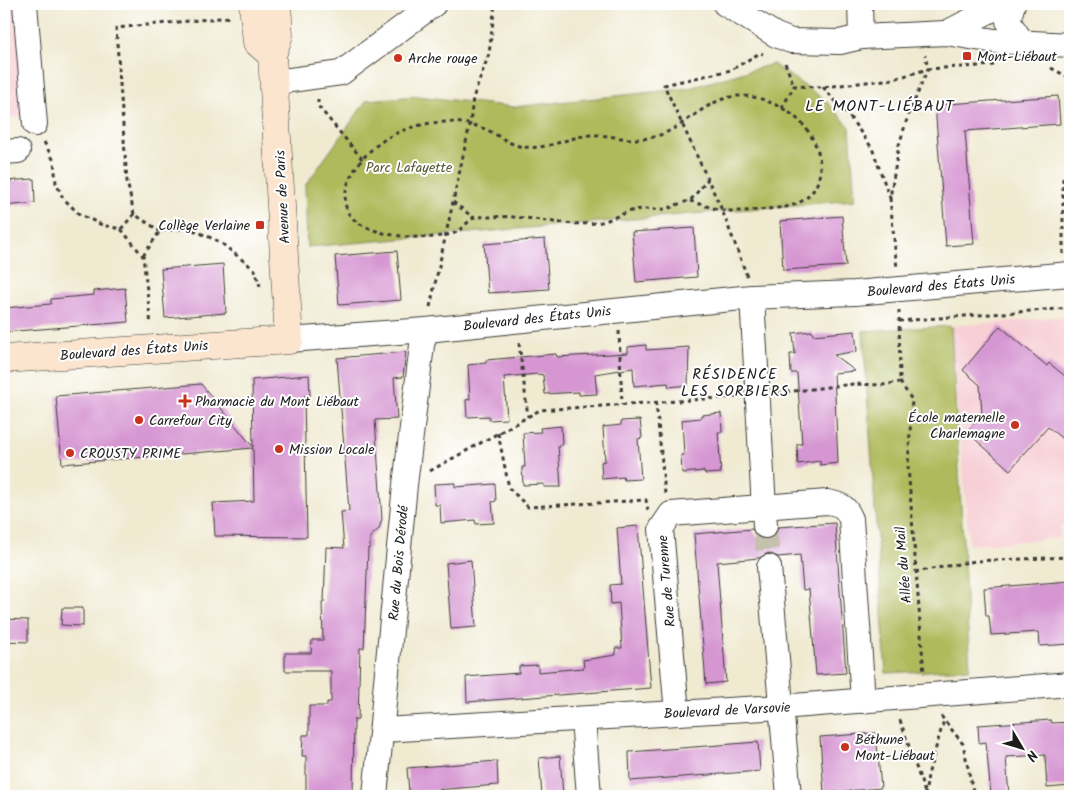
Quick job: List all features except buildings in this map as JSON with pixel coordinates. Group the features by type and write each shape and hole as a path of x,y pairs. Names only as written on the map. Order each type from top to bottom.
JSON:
{"street":[{"path":"25,4 36,124"},
{"path":"276,82 341,72 434,4"},
{"path":"725,4 776,35 791,41 840,42 861,37 946,33 1070,46"},
{"path":"860,4 861,37"},
{"path":"946,33 1003,4"},
{"path":"1013,4 1008,21 1022,42"},
{"name":"Avenue de Paris","path":"261,8 257,42 272,56 276,82 289,340"},
{"name":"Boulevard des États Unis","path":"4,359 426,330 752,298 855,293 1067,275"},
{"path":"752,298 764,516"},
{"name":"Rue du Bois Dérodé","path":"375,796 383,730 405,485 422,345 426,330"},
{"path":"666,521 764,516 827,502 839,504 846,509 851,519 863,701"},
{"name":"Rue de Turenne","path":"666,521 677,713"},
{"path":"769,567 789,796"},
{"name":"Boulevard de Varsovie","path":"383,730 781,707 1070,684"},
{"path":"583,719 590,796"}],"path":[{"path":"426,330 470,124 473,98 490,54 495,4"},
{"path":"261,8 116,28 126,180 134,214 160,231 189,228 220,242 255,270 261,289"},
{"path":"898,288 890,198 899,145 908,116 928,70 919,35"},
{"path":"782,108 794,86 784,60 791,41"},
{"path":"752,298 746,270 722,210 664,85 731,70 760,54 768,56"},
{"path":"794,86 823,87 894,79 928,70 998,65"},
{"path":"1048,66 1070,78"},
{"path":"316,77 318,106 363,160"},
{"path":"823,87 849,116 872,148 890,198"},
{"path":"733,96 756,96 782,108 803,123 815,142 820,161 820,176 812,193 793,205 747,211 722,210 690,201 679,202 667,209 637,210 596,223 564,223 521,216 474,218 456,232 423,238 385,234 360,225 347,212 345,195 351,177 363,160 381,142 406,130 446,121 470,124 524,148 547,146 590,135 638,140 660,137 681,123 709,105 733,96"},
{"path":"36,124 54,161 56,183 63,198 79,214 102,225 121,229 143,256 154,349"},
{"path":"1067,275 1063,178 1070,174"},
{"path":"690,201 708,179"},
{"path":"452,202 474,218"},
{"path":"121,229 134,214"},
{"path":"143,256 160,231"},
{"name":"Allée du Mail","path":"926,696 908,466 912,400 900,382 899,321 1070,308"},
{"path":"619,310 622,404"},
{"path":"519,320 519,344 528,417"},
{"path":"405,485 540,410 757,396 853,384 883,385 900,382"},
{"path":"656,402 666,521"},
{"path":"498,433 509,488 528,507 646,500 647,509 666,521"},
{"path":"915,572 975,560 1070,557"},
{"path":"926,696 963,744 974,796"},
{"path":"893,698 925,794"},
{"path":"925,794 928,775 944,720"}],"shaded area":[{"path":"4,4 17,4 26,116 4,118"},
{"name":"École maternelle Charlemagne","path":"1070,316 1070,525 1060,526 1060,538 969,545 951,326"}],"green space":[{"name":"Parc Lafayette","path":"773,64 825,100 850,127 855,200 307,247 305,186 367,100 417,96 514,107 689,88"},
{"path":"951,326 970,669 886,673 863,331"}],"tunnel":[{"path":"765,526 769,567"}],"place":[{"name":"Mont-Liébaut","path":"967,56"},
{"name":"Arche rouge","path":"398,58"},
{"name":"Collège Verlaine","path":"260,225"},
{"name":"Pharmacie du Mont Liébaut","path":"185,401"},
{"name":"Carrefour City","path":"139,420"},
{"name":"École maternelle Charlemagne","path":"1015,425"},
{"name":"Mission Locale","path":"279,449"},
{"name":"CROUSTY PRIME","path":"70,453"},
{"name":"Béthune Mont-Liébaut","path":"845,747"}],"district":[{"name":"LE MONT-LIÉBAUT","path":"880,105"},
{"name":"RÉSIDENCE LES SORBIERS","path":"735,382"}]}
